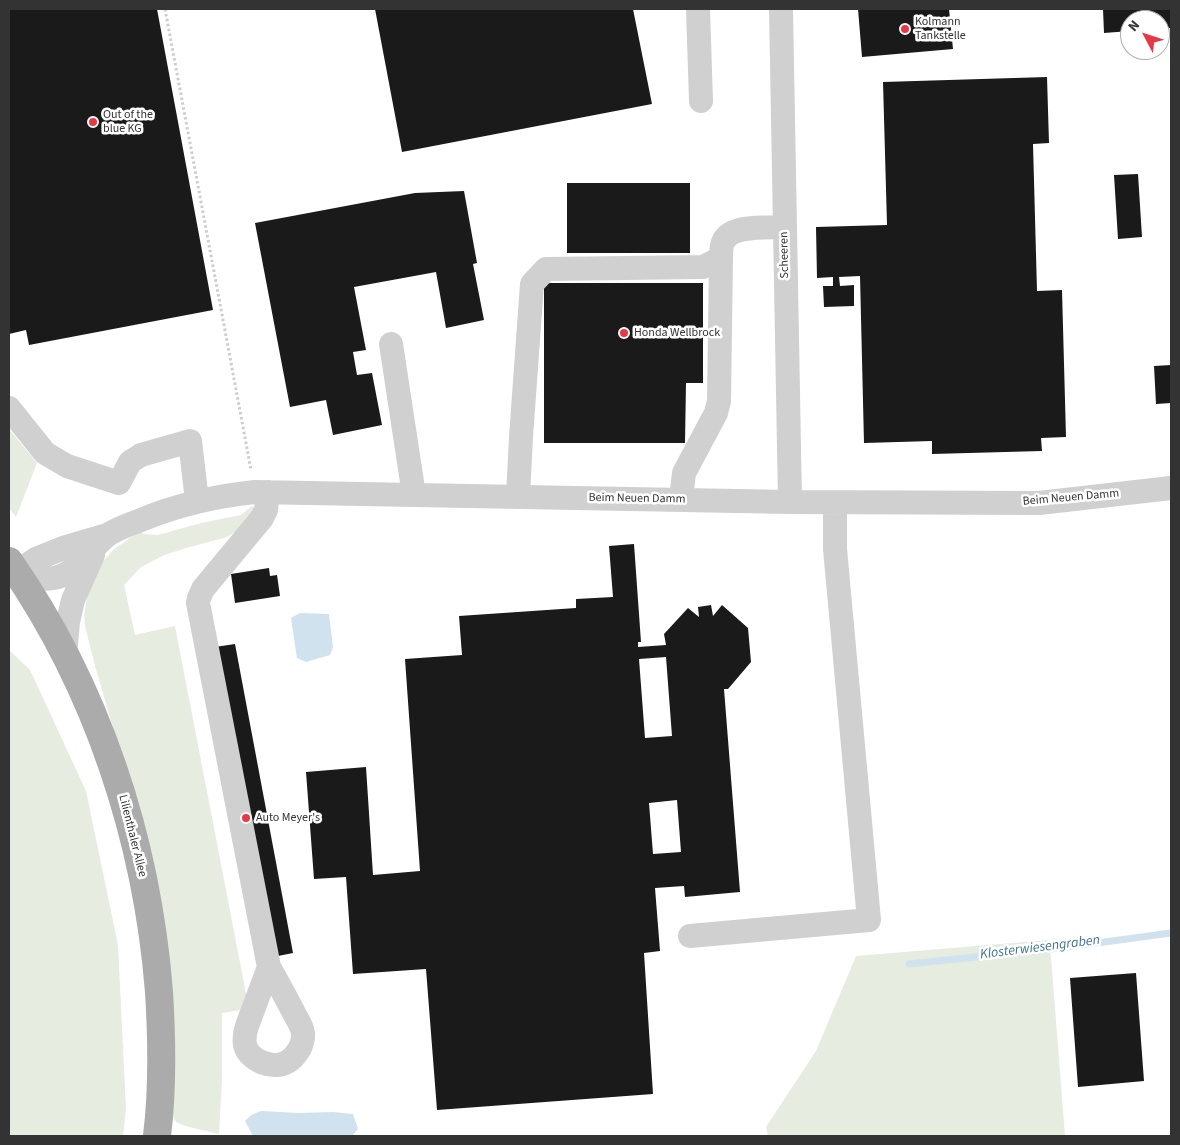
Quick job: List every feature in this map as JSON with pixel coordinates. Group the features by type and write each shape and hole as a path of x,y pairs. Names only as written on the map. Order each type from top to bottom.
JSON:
{"main road":[{"name":"Lilienthaler Allee","path":"12,566 52,629 83,692 112,767 133,836 147,896 155,950 161,1033 161,1090 157,1136"}],"street":[{"path":"698,9 701,101"},
{"name":"Scheeren","path":"781,9 790,502"},
{"path":"680,500 684,472 716,413 719,401 721,258 723,242 729,235 741,229 784,227"},
{"path":"518,496 532,284 546,269 703,267 721,258"},
{"path":"391,344 414,495"},
{"path":"9,408 45,453 66,466 119,483 130,462 142,455 190,442 197,501"},
{"name":"Beim Neuen Damm","path":"12,566 36,560 66,547 103,540 146,518 197,501 227,495 262,492 835,503 1039,503 1171,488"},
{"path":"262,492 266,510 262,518 203,589 198,603 269,967"},
{"path":"690,936 869,920 835,549 835,503"},
{"path":"65,656 68,622 73,600 103,540"}],"path":[{"path":"165,9 262,492"}],"shaded area":[{"path":"9,429 37,463 16,517 9,508"},
{"path":"252,506 255,508 243,527 227,537 164,555 141,567 124,585 135,635 175,626 248,1004 247,1009 222,1013 222,1079 219,1134 185,1126 176,1122 172,1114 117,741 95,666 84,615 88,592 99,566 113,550 140,531 144,534 158,535 201,523 241,515"},
{"path":"9,650 30,670 86,791 118,945 126,1109 123,1136 9,1136"},
{"path":"1048,940 1051,957 1065,1136 768,1136 766,1127 816,1051 856,956"}],"water":[{"path":"300,613 329,614 333,647 330,655 306,662 297,658 291,618"},
{"path":"261,1111 353,1114 358,1129 352,1136 253,1136 245,1121 251,1115"}],"building":[{"name":"Out of the blue KG","path":"9,9 157,9 213,310 29,345 26,330 9,334"},
{"path":"375,9 633,9 652,104 402,152"},
{"name":"Kolmann Tankstelle","path":"858,9 949,9 953,49 862,57"},
{"path":"1103,9 1171,9 1171,28 1170,10 1120,10 1120,32 1104,33"},
{"path":"1047,77 1049,143 1033,144 1037,291 1062,290 1066,437 1041,438 1042,451 932,454 932,441 864,443 860,276 839,277 840,286 854,285 854,306 824,307 823,286 833,286 833,277 817,278 816,227 887,225 883,82"},
{"path":"1138,174 1142,237 1118,239 1114,175"},
{"path":"567,183 690,183 690,253 567,253"},
{"path":"464,191 477,263 473,264 484,320 446,328 436,272 354,287 366,350 353,352 357,375 372,373 382,425 333,435 326,400 290,407 255,223 415,193"},
{"name":"Honda Wellbrock","path":"544,283 703,283 703,383 686,383 685,443 544,443"},
{"path":"1171,365 1171,403 1156,404 1154,366"},
{"path":"634,544 641,642 638,642 638,647 666,645 664,634 688,608 699,617 698,607 711,605 713,616 722,605 748,628 751,662 728,689 724,689 740,892 685,897 684,886 655,888 660,951 644,953 653,1094 437,1110 426,969 353,974 346,877 314,879 306,772 366,767 373,875 420,871 405,659 462,655 459,616 576,608 576,599 613,597 609,546","holes":["666,657 672,736 645,738 639,659","677,800 681,852 653,854 649,803"]},
{"path":"269,568 270,576 277,575 280,596 235,603 231,574"},
{"path":"235,644 293,953 273,957 215,647"},
{"path":"1136,973 1144,1081 1078,1087 1070,978"}],"waterway":[{"name":"Klosterwiesengraben","path":"909,964 1060,948 1171,933"}],"place":[{"name":"Kolmann Tankstelle","path":"905,29"},
{"name":"Out of the blue KG","path":"93,122"},
{"name":"Honda Wellbrock","path":"624,333"},
{"name":"Auto Meyer's","path":"246,818"}]}
